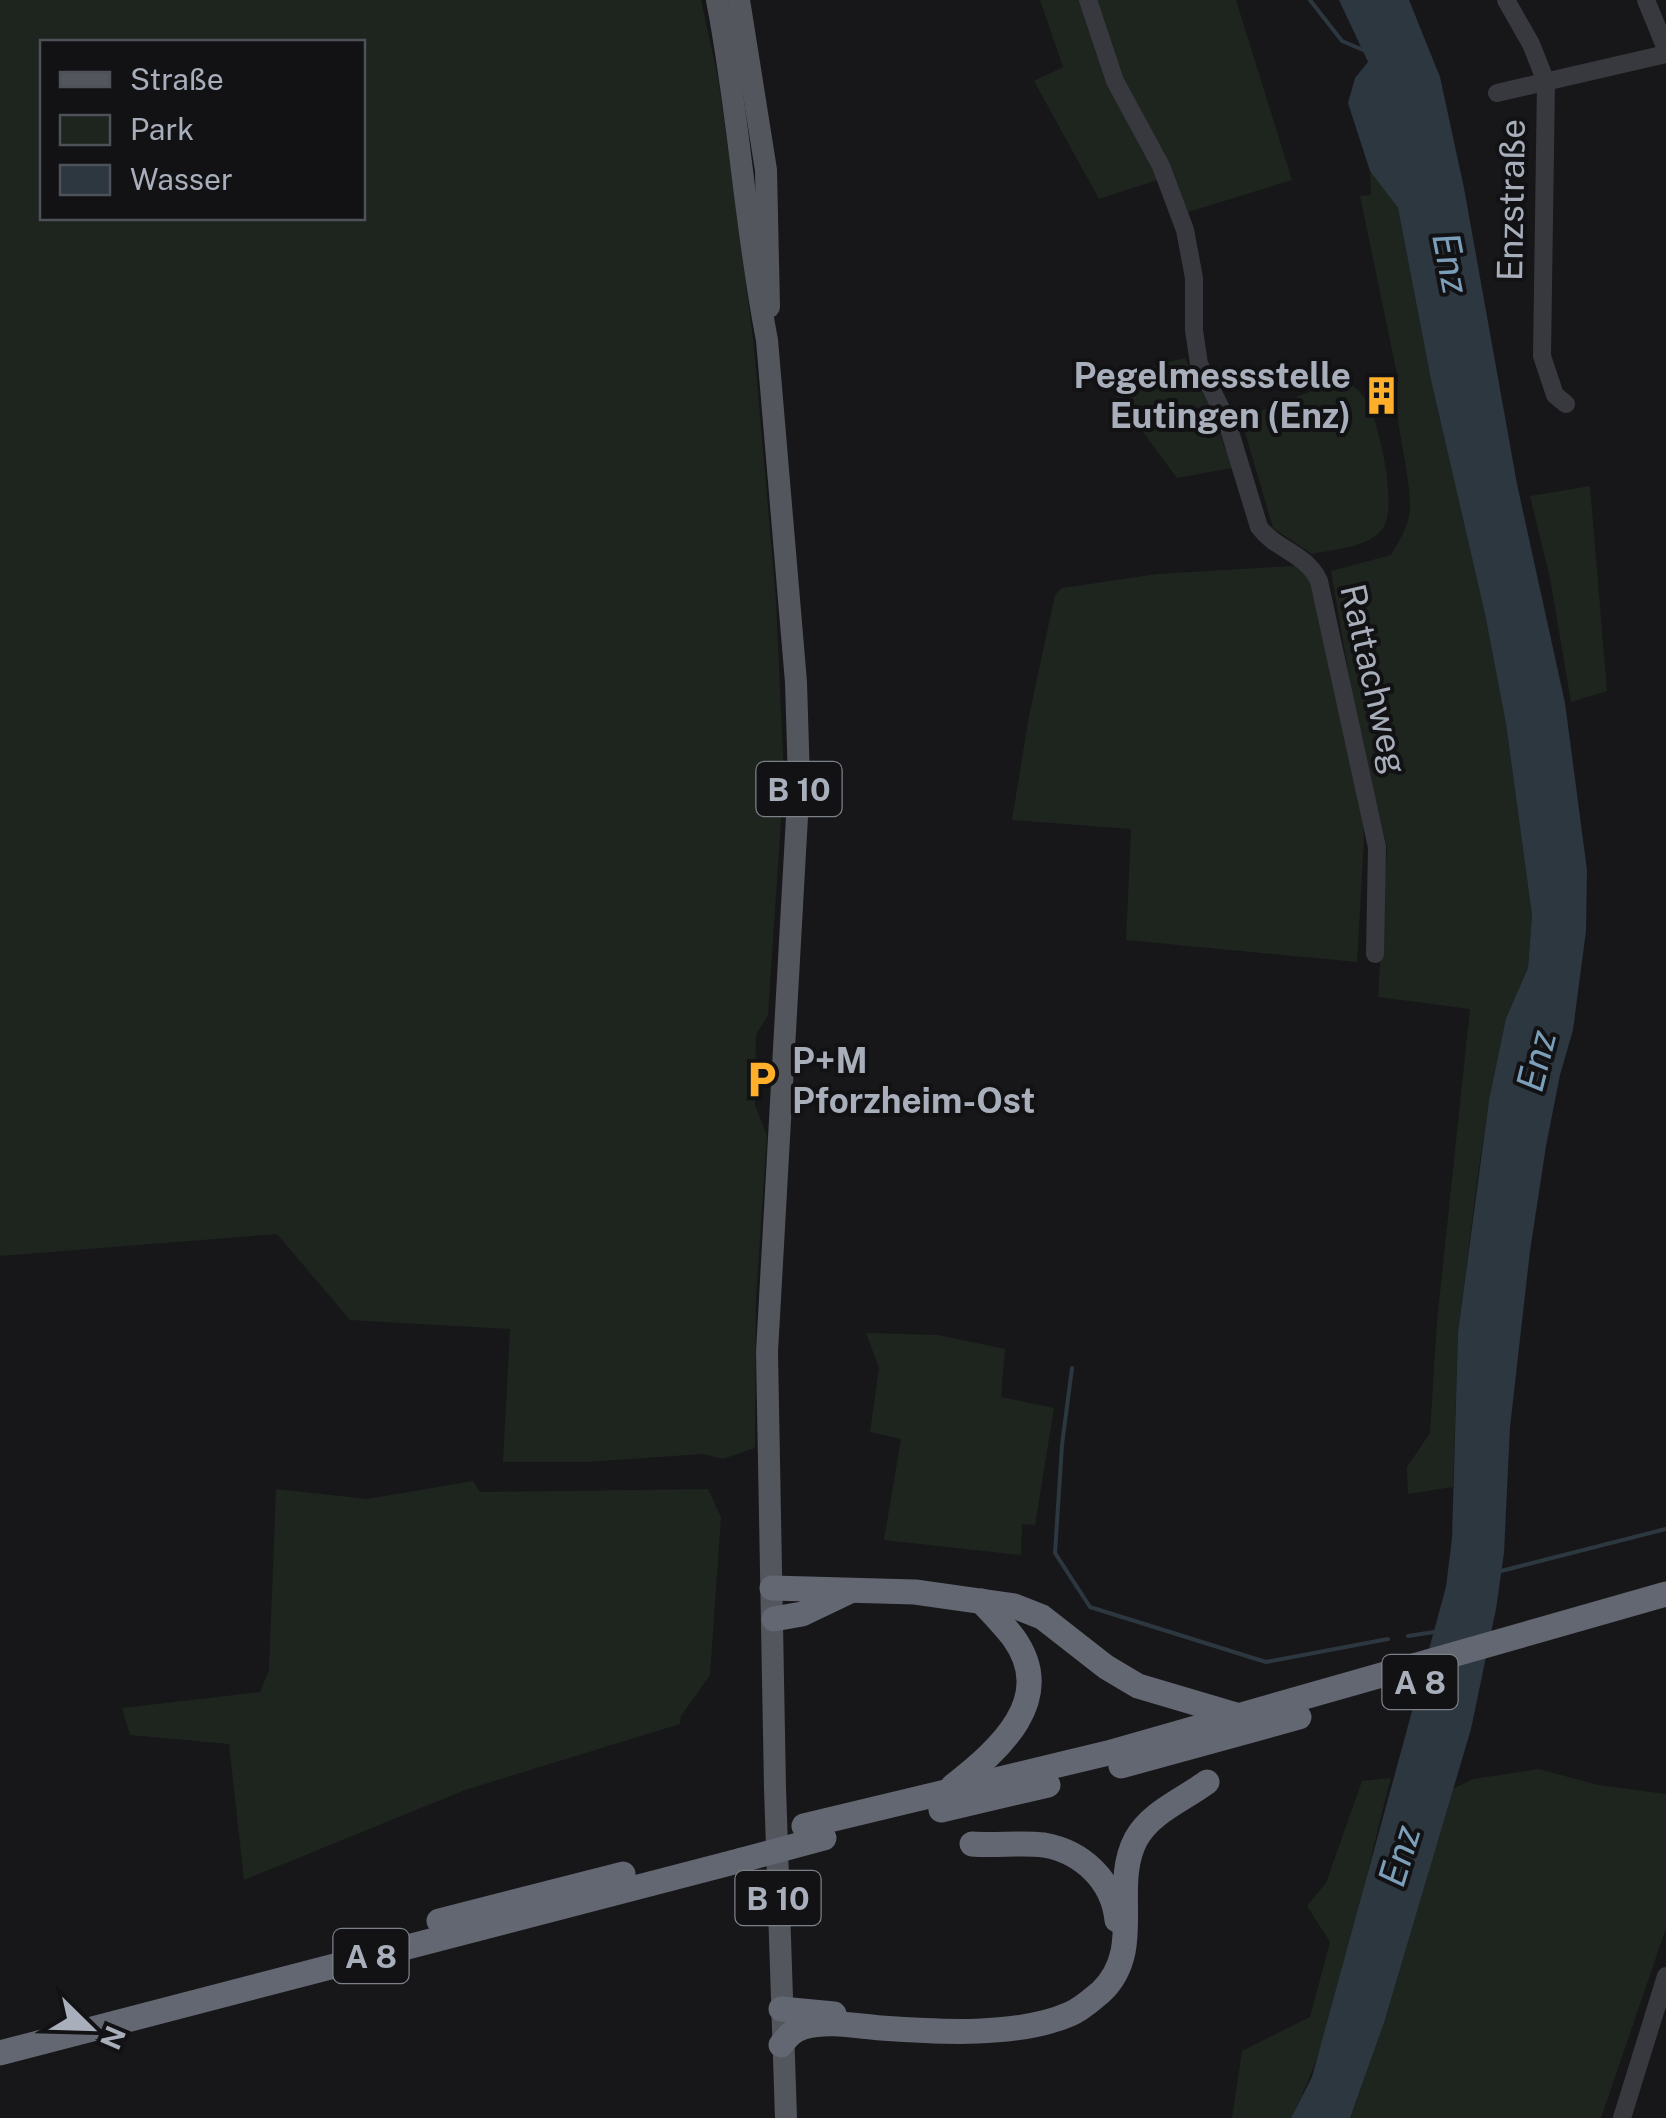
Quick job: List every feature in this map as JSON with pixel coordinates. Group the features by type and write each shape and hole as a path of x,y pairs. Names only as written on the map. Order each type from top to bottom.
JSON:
{"highway":[{"path":"772,1588 855,1588 1014,1606 1042,1617 1106,1667 1138,1686 1236,1715"},
{"path":"774,1628 855,1588"},
{"name":"A 8","path":"1517,1646 1666,1594"},
{"path":"945,1792 989,1758 1007,1738 1029,1693 1026,1666 1015,1640 981,1601"},
{"name":"A 8","path":"814,1832 995,1800 1517,1646 1666,1608"},
{"name":"A 8","path":"0,2053 814,1832 945,1792 1108,1753 1236,1715 1316,1704"},
{"path":"781,2045 789,2034 823,2024 900,2030 1015,2028 1044,2024 1076,2012 1107,1986 1122,1957 1128,1934 1128,1866 1138,1837 1159,1813 1206,1782"},
{"path":"781,2009 928,2020 1009,2017 1059,2008 1088,1990 1108,1965 1117,1936 1113,1897 1098,1874 1082,1860 1048,1846 972,1844"},
{"name":"A 8","path":"0,2037 288,1964 512,1900 738,1852"}],"main road":[{"name":"B 10","path":"716,0 767,340 793,647 800,782 768,1314 781,2045 786,2118"},
{"name":"B 10","path":"740,0 766,170 771,283 767,340"}],"street":[{"name":"Rattachweg","path":"1088,0 1115,81 1160,166 1181,217 1193,268 1198,364 1226,419 1259,527 1267,538 1307,562 1319,582 1377,847 1375,954"},
{"name":"Enzstraße","path":"1506,0 1531,44 1546,82 1542,356 1555,395 1566,404"},
{"path":"1497,93 1665,47 1646,0"},
{"path":"1622,2118 1666,1976"}],"green space":[{"path":"0,0 701,0 718,78 754,347 776,600 784,776 768,1015 756,1035 755,1105 767,1136 756,1299 755,1448 723,1459 703,1454 587,1462 503,1462 510,1329 350,1320 277,1234 0,1256"},
{"path":"1040,0 1236,0 1292,180 1185,213 1170,176 1099,199 1034,81 1063,67"},
{"path":"1370,171 1398,208 1506,724 1532,915 1528,968 1506,1018 1478,1175 1458,1332 1453,1487 1408,1494 1407,1467 1430,1433 1437,1321 1470,1009 1378,997 1387,848 1356,716 1331,571 1391,555 1410,511 1397,411 1398,379 1360,196 1371,195"},
{"path":"1185,358 1212,411 1232,468 1177,478 1103,378"},
{"path":"1343,379 1366,400 1376,426 1388,484 1387,517 1383,528 1369,540 1312,554 1273,528 1243,425 1255,413"},
{"path":"1590,486 1607,691 1571,702 1550,578 1530,496"},
{"path":"1310,565 1360,767 1364,839 1357,962 1126,940 1131,829 1012,820 1055,595 1062,588 1157,574"},
{"path":"866,1333 938,1335 1005,1349 1001,1397 1054,1408 1035,1525 1022,1524 1021,1555 884,1540 901,1439 870,1432 879,1368"},
{"path":"473,1481 480,1492 708,1489 721,1517 710,1675 681,1716 680,1724 465,1790 244,1880 229,1744 130,1735 122,1708 260,1692 269,1670 276,1489 367,1499"},
{"path":"1539,1769 1598,1785 1666,1794 1666,1928 1601,2118 1350,2118 1384,2023 1453,1789 1473,1779"},
{"path":"1391,1778 1337,1995 1309,2079 1291,2118 1232,2118 1242,2051 1310,2017 1330,1942 1307,1906 1326,1883 1362,1781"}],"water":[{"name":"Enz","path":"1339,0 1409,0 1440,77 1517,484 1565,703 1587,870 1586,931 1573,1030 1546,1146 1530,1251 1510,1427 1504,1553 1471,1729 1384,2023 1350,2118 1291,2118 1312,2077 1446,1587 1452,1538 1458,1332 1489,1100 1506,1018 1528,968 1532,915 1506,724 1485,614 1431,380 1398,208 1370,171 1348,103 1355,78 1368,62"}],"waterway":[{"path":"1310,0 1342,41 1368,52"},
{"path":"1072,1368 1055,1553 1090,1607 1266,1662 1388,1639"},
{"path":"1501,1571 1666,1529"},
{"path":"1408,1636 1434,1632"}],"place":[{"name":"Pegelmessstelle Eutingen (Enz)","path":"1381,395"},
{"name":"P+M Pforzheim-Ost","path":"762,1080"}]}
